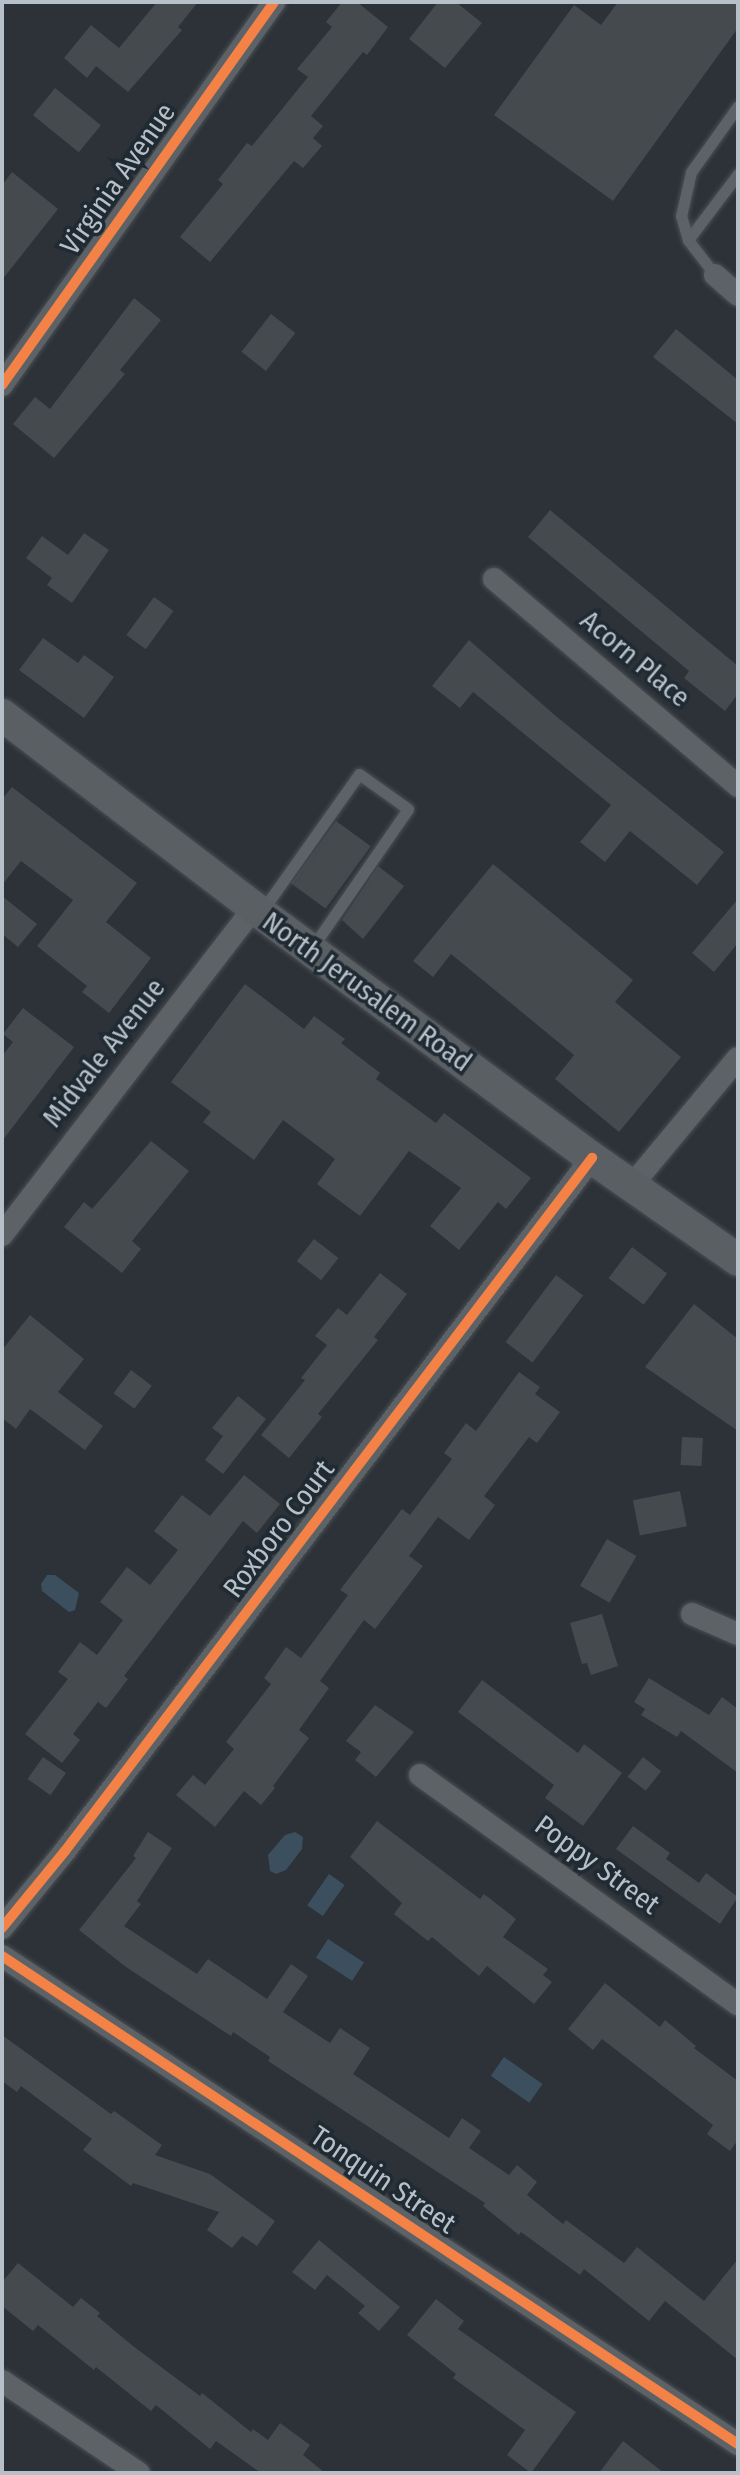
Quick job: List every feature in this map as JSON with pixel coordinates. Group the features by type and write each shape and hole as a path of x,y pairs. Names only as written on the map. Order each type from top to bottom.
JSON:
{"main road":[{"name":"North Jerusalem Road","path":"2,715 258,911 592,1158 738,1260"}],"street":[{"name":"Virginia Avenue","path":"2,385 274,2"},
{"path":"715,275 738,295"},
{"name":"Acorn Place","path":"494,579 738,786"},
{"name":"Midvale Avenue","path":"2,1235 258,911"},
{"path":"632,1185 738,1058"},
{"name":"Roxboro Court","path":"2,1928 65,1851 592,1158"},
{"path":"692,1614 738,1634"},
{"name":"Poppy Street","path":"420,1775 738,2004"},
{"name":"Tonquin Street","path":"2,1956 738,2444"},
{"path":"2,2381 139,2473"}],"lane":[{"path":"715,275 688,240 681,216 691,172 738,106"},
{"path":"688,240 738,174"},
{"path":"258,911 359,774 408,809 311,950"}],"water":[{"path":"47,1575 55,1575 79,1593 75,1610 69,1612 42,1591 41,1584"},
{"path":"295,1832 303,1837 302,1849 286,1870 276,1874 270,1871 268,1855 285,1835"},
{"path":"329,1874 345,1885 323,1916 307,1905"},
{"path":"328,1939 364,1962 352,1981 316,1957"},
{"path":"504,2057 543,2084 529,2103 491,2076"}],"building":[{"path":"157,2 198,2 178,27 182,30 128,92 96,66 87,78 64,58 91,25 119,48"},
{"path":"342,2 357,2 388,27 367,55 363,52 311,116 323,126 313,138 322,146 303,168 294,161 210,262 180,237 223,184 218,180 247,143 252,146 308,77 297,69 332,27 326,22"},
{"path":"438,2 456,2 482,23 445,68 409,39"},
{"path":"618,2 738,2 738,28 613,201 494,115 574,5 601,25"},
{"path":"55,88 101,125 79,152 33,115"},
{"path":"12,172 58,209 2,280 2,185"},
{"path":"134,298 161,320 120,370 125,374 54,458 13,424 35,397 50,409"},
{"path":"271,314 295,333 266,371 241,352"},
{"path":"676,329 738,380 738,424 653,357"},
{"path":"550,510 738,666 738,694 725,711 684,678 689,671 528,537"},
{"path":"84,533 109,550 72,603 47,585 52,578 26,558 42,536 68,555"},
{"path":"154,597 173,611 146,649 126,635"},
{"path":"43,638 78,663 84,655 114,677 84,718 19,670"},
{"path":"469,640 557,717 724,852 697,885 630,831 605,862 580,842 611,805 473,692 460,708 432,686"},
{"path":"12,787 137,883 106,922 151,958 109,1013 82,992 87,986 37,946 73,900 21,861 2,885 2,799"},
{"path":"336,821 371,846 326,909 291,883"},
{"path":"493,864 633,980 615,1002 681,1057 619,1132 555,1079 574,1055 451,954 433,977 413,961"},
{"path":"378,866 404,886 363,939 342,920"},
{"path":"2,896 37,924 18,947 2,934"},
{"path":"738,899 738,943 714,972 692,953"},
{"path":"245,984 304,1029 314,1016 345,1039 341,1043 380,1073 376,1079 436,1123 444,1113 531,1178 506,1209 498,1202 459,1250 430,1226 461,1188 409,1151 360,1216 317,1184 335,1159 283,1120 254,1160 203,1122 211,1112 171,1082"},
{"path":"23,1008 74,1047 2,1141 2,1056 13,1042 3,1034"},
{"path":"151,1141 189,1171 132,1241 141,1249 122,1273 64,1227 84,1202 92,1209"},
{"path":"314,1239 338,1258 321,1280 297,1261"},
{"path":"632,1247 667,1273 644,1305 609,1278"},
{"path":"380,1273 407,1294 374,1337 378,1340 318,1414 322,1417 289,1458 261,1435 305,1380 301,1378 327,1345 315,1336 338,1308 347,1315"},
{"path":"556,1275 583,1295 533,1363 505,1342"},
{"path":"694,1304 738,1339 738,1431 645,1367"},
{"path":"30,1315 84,1359 58,1392 103,1426 85,1450 30,1409 16,1429 2,1418 2,1350"},
{"path":"131,1370 152,1386 134,1409 114,1393"},
{"path":"519,1372 540,1387 535,1394 560,1412 537,1443 529,1437 484,1496 495,1505 469,1540 438,1517 409,1556 423,1566 375,1629 364,1620 320,1681 329,1688 299,1730 309,1738 273,1786 275,1788 261,1805 244,1791 215,1827 176,1795 193,1775 205,1785 234,1749 226,1742 271,1684 264,1678 286,1647 301,1658 348,1595 340,1590 402,1509 410,1515 452,1459 444,1453 466,1423 476,1431"},
{"path":"238,1396 266,1419 223,1474 205,1460 223,1436 212,1428"},
{"path":"682,1437 703,1438 702,1466 681,1465"},
{"path":"244,1475 280,1504 257,1533 243,1521 124,1676 128,1679 106,1708 98,1702 73,1734 80,1740 62,1763 25,1734 68,1679 58,1672 80,1642 97,1655 123,1620 100,1602 127,1567 150,1585 178,1550 154,1531 182,1495 210,1516"},
{"path":"680,1491 687,1526 640,1535 633,1500"},
{"path":"607,1539 636,1556 609,1603 580,1586"},
{"path":"602,1614 618,1666 591,1675 587,1663 582,1664 570,1623"},
{"path":"649,1678 709,1715 722,1697 738,1709 738,1773 681,1731 677,1737 641,1715 645,1709 634,1702"},
{"path":"482,1680 578,1753 584,1744 622,1773 583,1826 545,1798 554,1785 458,1712"},
{"path":"375,1705 414,1732 376,1777 355,1760 361,1752 346,1741"},
{"path":"43,1757 66,1773 50,1795 28,1779"},
{"path":"643,1757 661,1771 646,1791 628,1777"},
{"path":"377,1821 480,1899 484,1894 516,1919 503,1937 548,1969 543,1975 552,1982 534,2004 487,1966 479,1976 432,1937 428,1941 394,1914 402,1903 350,1857"},
{"path":"633,1826 670,1853 666,1859 699,1883 706,1873 738,1897 720,1924 616,1849"},
{"path":"148,1832 172,1848 137,1901 141,1904 124,1926 197,1974 208,1959 267,1999 291,1964 308,1976 283,2012 330,2043 340,2028 370,2048 353,2074 449,2138 462,2118 481,2131 469,2148 509,2175 517,2165 537,2182 527,2195 563,2224 566,2220 624,2263 637,2247 704,2301 738,2259 738,2360 665,2301 649,2321 584,2269 580,2275 521,2232 519,2235 483,2206 485,2203 268,2061 270,2057 233,2032 231,2036 126,1967 79,1930 136,1858 133,1856"},
{"path":"605,1983 660,2027 665,2020 696,2046 694,2048 738,2081 738,2140 730,2151 707,2134 713,2125 602,2039 593,2050 568,2029"},
{"path":"2,2035 111,2114 114,2111 162,2145 155,2155 210,2174 275,2221 257,2246 242,2236 232,2248 207,2230 219,2212 133,2183 131,2186 83,2150 92,2139 21,2086 17,2092 2,2081"},
{"path":"319,2240 400,2307 379,2331 358,2313 365,2306 327,2275 315,2290 292,2272"},
{"path":"18,2263 73,2307 81,2298 133,2346 200,2396 202,2393 251,2432 253,2429 268,2440 280,2423 310,2445 303,2455 325,2473 261,2473 216,2441 210,2449 156,2405 151,2411 38,2325 33,2331 2,2306 2,2282"},
{"path":"436,2299 464,2321 458,2329 576,2412 531,2473 507,2455 525,2430 453,2378 456,2374 407,2335"},
{"path":"623,2441 664,2473 599,2473"}],"cycle path":[{"path":"2,385 274,2"},
{"path":"2,1928 65,1851 592,1158"},
{"path":"2,1956 738,2444"}]}
